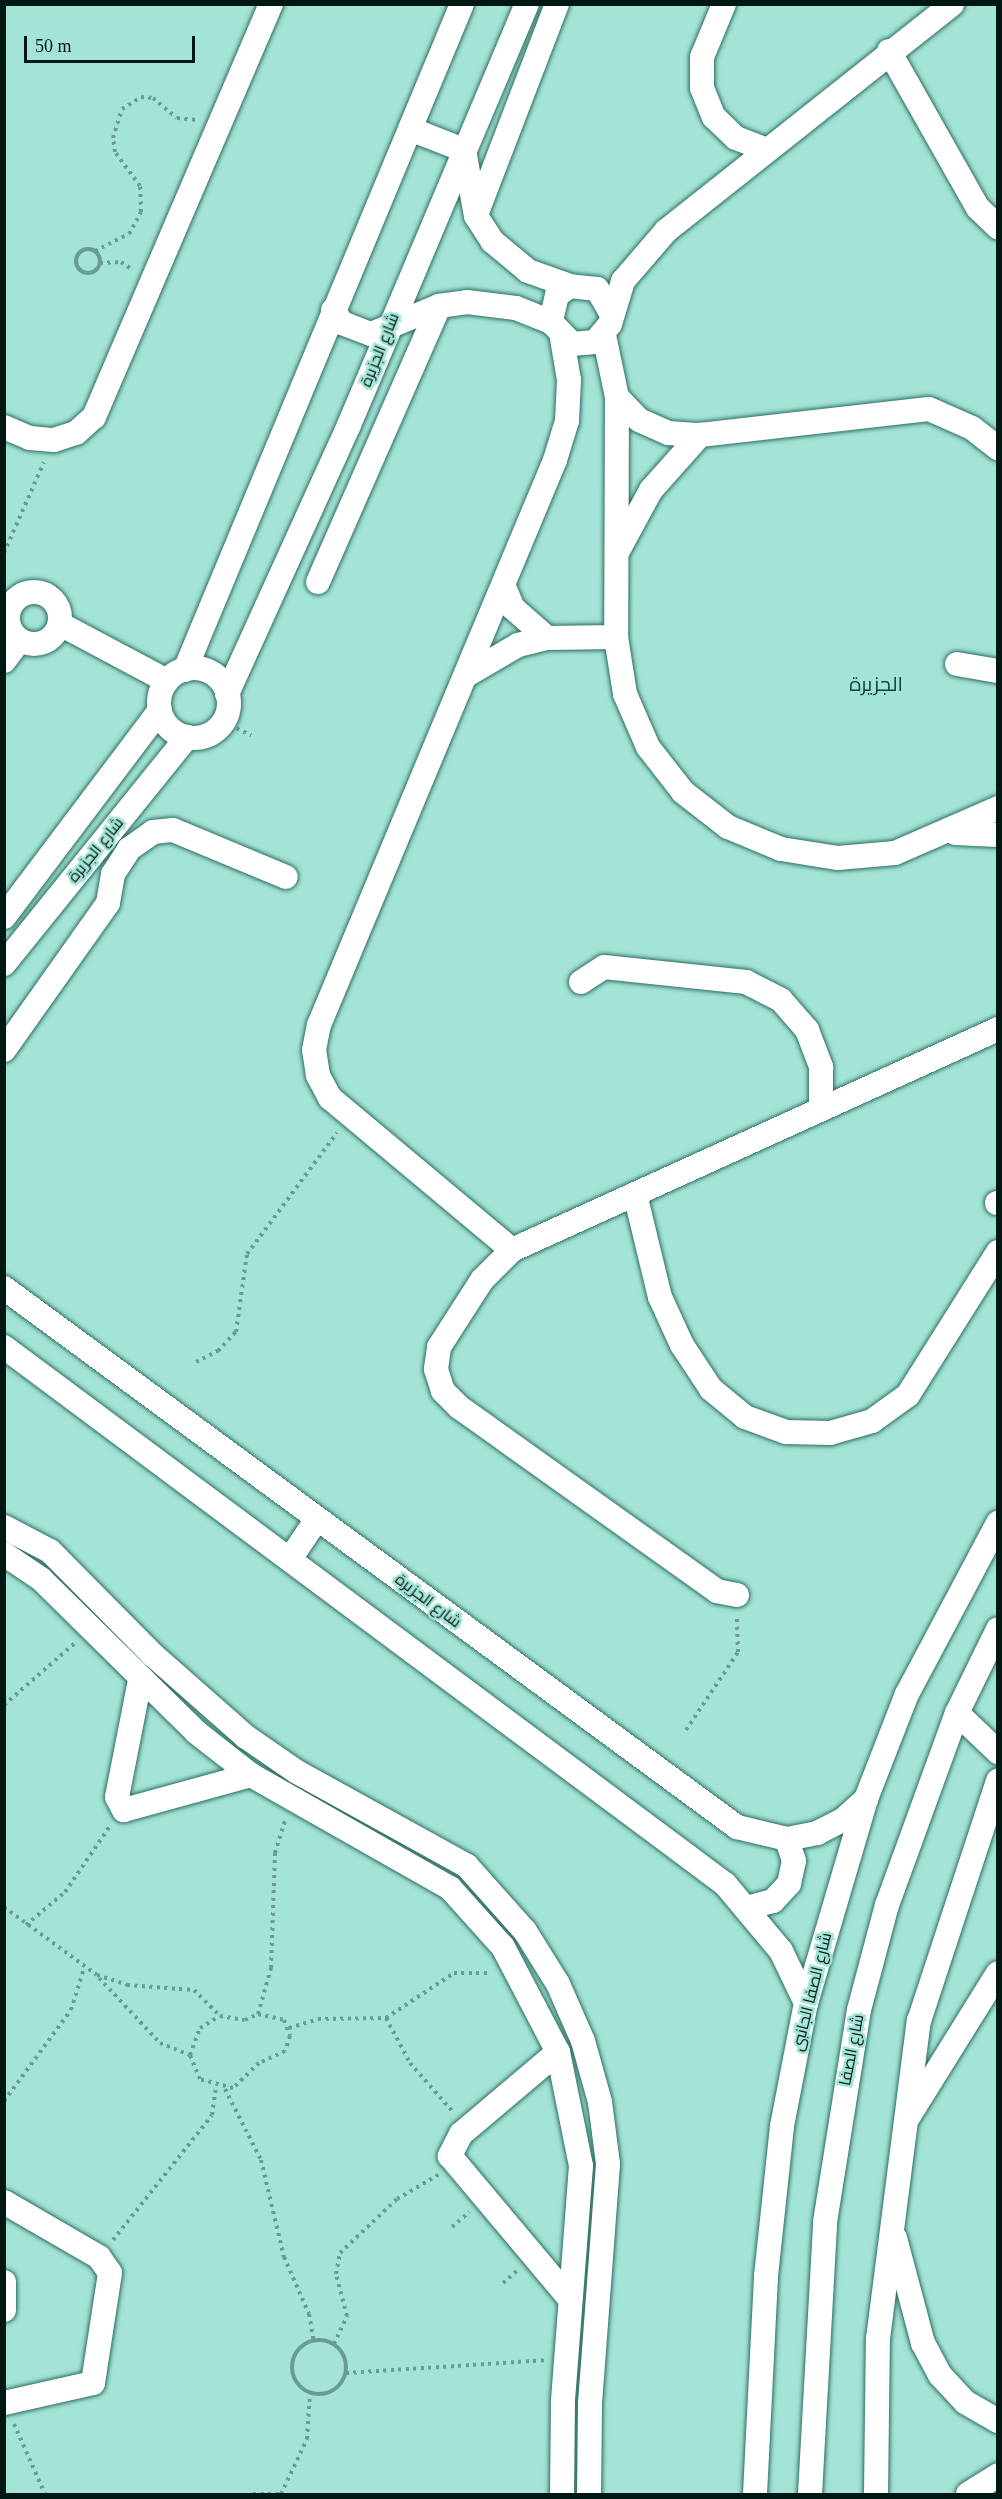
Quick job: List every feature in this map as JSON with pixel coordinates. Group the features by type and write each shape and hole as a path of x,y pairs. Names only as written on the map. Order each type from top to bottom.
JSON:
{"street":[{"path":"4,427 30,438 54,440 76,433 94,417 152,287 271,4"},
{"path":"60,624 176,676 206,671 227,694 223,722 208,735 188,737 169,728 160,711 176,676 333,310 462,4"},
{"name":"شارع الجزيرة","path":"227,694 387,331 527,4"},
{"path":"476,216 557,4"},
{"path":"724,4 702,57 702,88 714,117 736,138 765,149"},
{"path":"333,310 356,332 387,331 439,306 496,303 584,345 608,324 641,254 765,149 952,4"},
{"path":"889,51 978,208 998,227"},
{"path":"410,129 464,150 476,216 514,262 570,286 597,289 608,324 617,397 616,637 625,694 648,747 683,792 728,827 781,849 838,858 895,853 950,833 998,808"},
{"path":"512,1250 330,1098 318,1075 314,1050 319,1025 504,586 567,421 569,380 556,331 557,295 570,286"},
{"path":"318,582 439,306"},
{"path":"617,397 639,420 668,434 700,435 929,409 972,428 998,448"},
{"path":"616,555 651,490 700,435"},
{"path":"504,586 513,608 547,638"},
{"path":"20,640 8,621 10,596 42,593 57,605 60,624"},
{"path":"20,640 44,642 60,624"},
{"path":"467,675 509,649 547,638 616,637"},
{"path":"4,661 20,640"},
{"path":"957,664 998,671"},
{"name":"شارع الجزيرة","path":"4,917 160,711"},
{"name":"شارع الجزيرة","path":"4,963 188,737"},
{"path":"4,1050 108,903 113,874 129,849 153,832 173,830 286,877"},
{"path":"950,833 998,835"},
{"path":"581,982 604,966 746,982 781,1000 807,1030 821,1067 821,1107"},
{"path":"731,1595 443,1391 436,1369 440,1347 482,1280 512,1250 821,1107 998,1029"},
{"path":"635,1194 653,1276 682,1345 711,1389 745,1417 786,1432 830,1433 872,1421 908,1395 998,1252"},
{"name":"شارع الجزيرة","path":"4,1288 712,1812 745,1830 787,1839 835,1824 866,1798"},
{"path":"4,1347 290,1559 750,1907 781,1952 806,2003"},
{"path":"290,1559 317,1519"},
{"name":"شارع الصفا الجانبى","path":"755,2494 766,2276 782,2126 806,2003 866,1798 907,1694 998,1523"},
{"path":"4,1527 50,1551 153,1655 246,1737 333,1793 407,1830 467,1866 525,1931 558,1984 584,2041 600,2102 608,2164 590,2403 589,2494"},
{"path":"4,1554 41,1579 92,1628 140,1680 251,1775 450,1888 509,1956 558,2052 581,2166 558,2492"},
{"name":"شارع الصفا","path":"810,2494 825,2222 839,2115 887,1905 957,1713 998,1629"},
{"path":"140,1680 118,1804 133,1810 251,1775"},
{"path":"957,1713 998,1752"},
{"path":"876,2494 878,2339 903,2125 919,2021 998,1781"},
{"path":"394,1855 407,1830"},
{"path":"750,1907 773,1901 789,1884 794,1861 787,1839"},
{"path":"509,1956 525,1931"},
{"path":"903,2125 998,1973"},
{"path":"558,2052 467,2128 451,2148 457,2170 570,2299"},
{"path":"4,2202 99,2257 110,2281 93,2383 5,2403"},
{"path":"891,2223 923,2343 936,2367 965,2402 998,2421"},
{"path":"4,2282 4,2310"},
{"path":"968,2494 998,2475"}],"path":[{"path":"152,287 122,262 100,263 86,274 77,266 83,250 95,251 124,238 141,212 140,186 116,152 112,138 122,109 141,97 153,98 177,118 223,118"},
{"path":"95,251 100,263"},
{"path":"4,553 54,440"},
{"path":"223,722 251,735"},
{"path":"196,1362 218,1351 236,1332 247,1254 349,1115"},
{"path":"686,1730 738,1652 736,1612 731,1595"},
{"path":"4,1705 92,1628"},
{"path":"258,2014 272,1959 276,1853 296,1802"},
{"path":"26,1925 82,1872 118,1804"},
{"path":"4,1907 97,1975 127,1985 194,1990 220,2016 244,2020 258,2014 276,2015 289,2028"},
{"path":"289,2028 318,2019 386,2018 454,1973 495,1975 509,1956"},
{"path":"4,2101 71,2010 84,1967"},
{"path":"97,1975 160,2043 190,2055"},
{"path":"220,2016 200,2028 190,2055 195,2072 216,2088 225,2089 240,2085 259,2063 285,2051 289,2028"},
{"path":"386,2018 410,2062 467,2128"},
{"path":"99,2257 213,2115 216,2088"},
{"path":"225,2089 261,2160 284,2257 309,2314 314,2341"},
{"path":"334,2344 347,2316 336,2274 348,2242 424,2179 457,2170"},
{"path":"314,2341 334,2344 346,2363 346,2373 332,2391 310,2392 300,2386 292,2365 303,2346 314,2341"},
{"path":"346,2373 566,2358"},
{"path":"253,2494 280,2494 307,2439 310,2392"},
{"path":"5,2403 45,2494"}],"district":[{"name":"الجزيرة","path":"876,684"}]}
